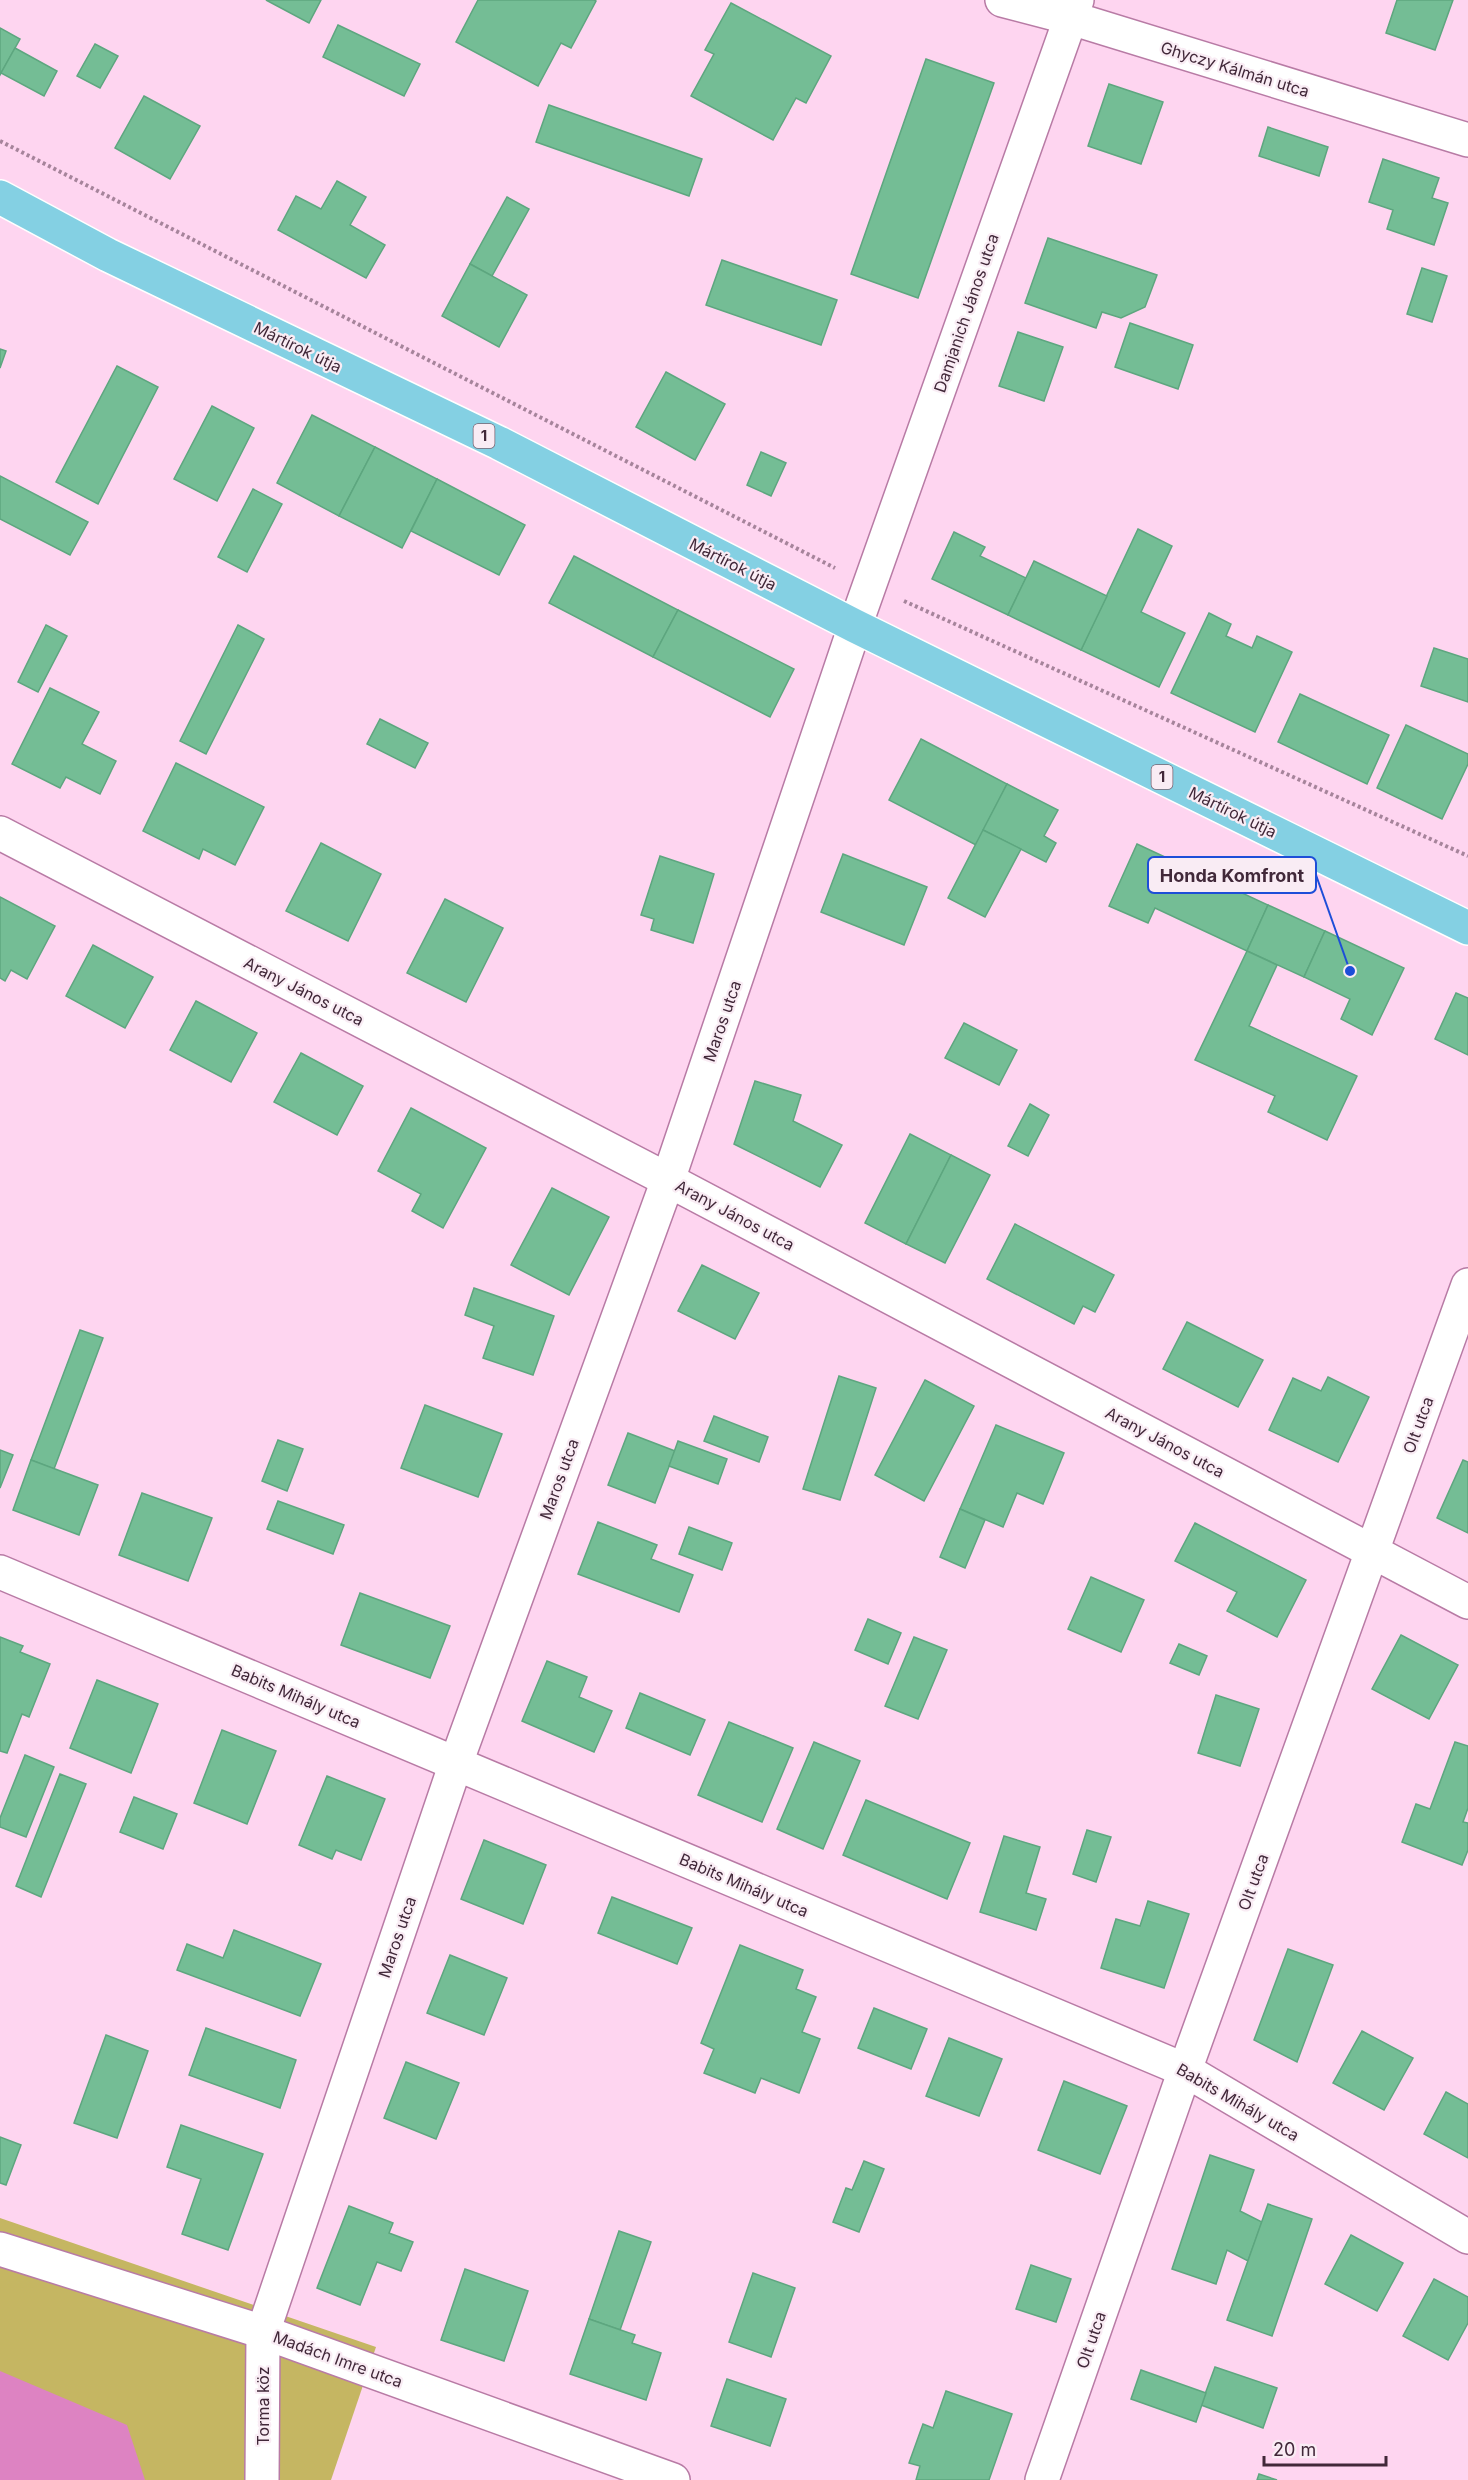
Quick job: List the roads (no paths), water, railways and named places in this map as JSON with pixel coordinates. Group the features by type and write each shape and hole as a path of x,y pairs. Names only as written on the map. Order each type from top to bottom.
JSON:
{"main road":[{"name":"Mártírok útja","path":"0,198 108,255 499,443 855,626 1468,928"}],"street":[{"name":"Ghyczy Kálmán utca","path":"1002,0 1074,9 1468,140"},
{"name":"Damjanich János utca","path":"855,626 1074,9"},
{"name":"Maros utca","path":"263,2332 456,1763 668,1180 855,626"},
{"name":"Arany János utca","path":"0,833 668,1180 1468,1602"},
{"name":"Olt utca","path":"1042,2480 1185,2070 1468,1286"},
{"name":"Babits Mihály utca","path":"0,1572 1185,2070 1468,2237"},
{"name":"Madách Imre utca","path":"0,2249 263,2332 673,2480"},
{"name":"Torma köz","path":"262,2480 263,2332"}],"place":[{"name":"Honda Komfront","path":"1350,971"}]}
